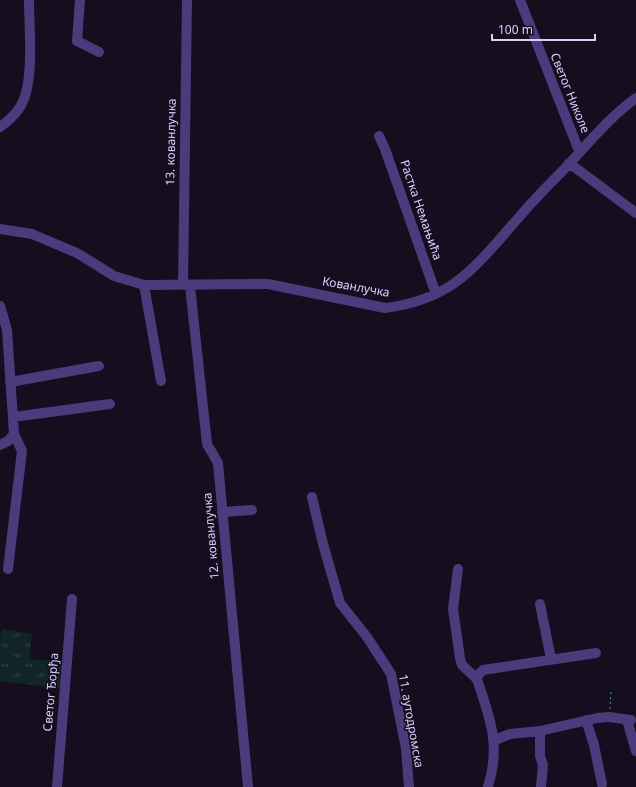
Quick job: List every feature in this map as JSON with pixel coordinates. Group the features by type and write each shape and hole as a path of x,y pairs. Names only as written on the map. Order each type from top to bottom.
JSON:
{"street":[{"path":"0,127 20,107 27,89 30,55 28,0"},
{"path":"80,0 77,41 99,52"},
{"name":"13. кованлучка","path":"186,286 187,0"},
{"name":"Светог Николе","path":"520,0 579,152"},
{"name":"Кованлучка","path":"0,229 32,234 77,253 114,276 144,285 186,286 268,284 385,308 420,301 456,283 476,267 522,213 579,152 626,105 636,98"},
{"name":"Растка Немањића","path":"379,136 385,149 436,294"},
{"path":"569,163 636,214"},
{"path":"144,285 161,381"},
{"name":"12. кованлучка","path":"186,286 207,444 218,463 248,787"},
{"path":"0,306 7,330 4,352 10,382 14,434 22,451 8,569"},
{"path":"10,382 99,366"},
{"path":"13,417 110,404"},
{"path":"0,445 8,441 14,434"},
{"name":"11. аутодромска","path":"312,497 325,551 340,603 367,637 391,674 406,748 409,787"},
{"path":"222,512 252,510"},
{"path":"458,569 453,609 460,658 462,665 477,679 491,718 495,740 494,765 488,787"},
{"name":"Светог Ђорђа","path":"57,787 72,599"},
{"path":"540,604 551,659"},
{"path":"477,679 479,674 484,670 551,659 596,654"},
{"path":"495,740 517,733 540,731 586,720 609,717 629,720 636,751"},
{"path":"586,720 594,745 602,784"},
{"path":"540,731 540,756 543,765 541,787"}],"path":[{"path":"609,717 612,689"}],"green space":[{"path":"2,629 32,634 29,659 67,662 65,689 0,681 0,640"}]}
